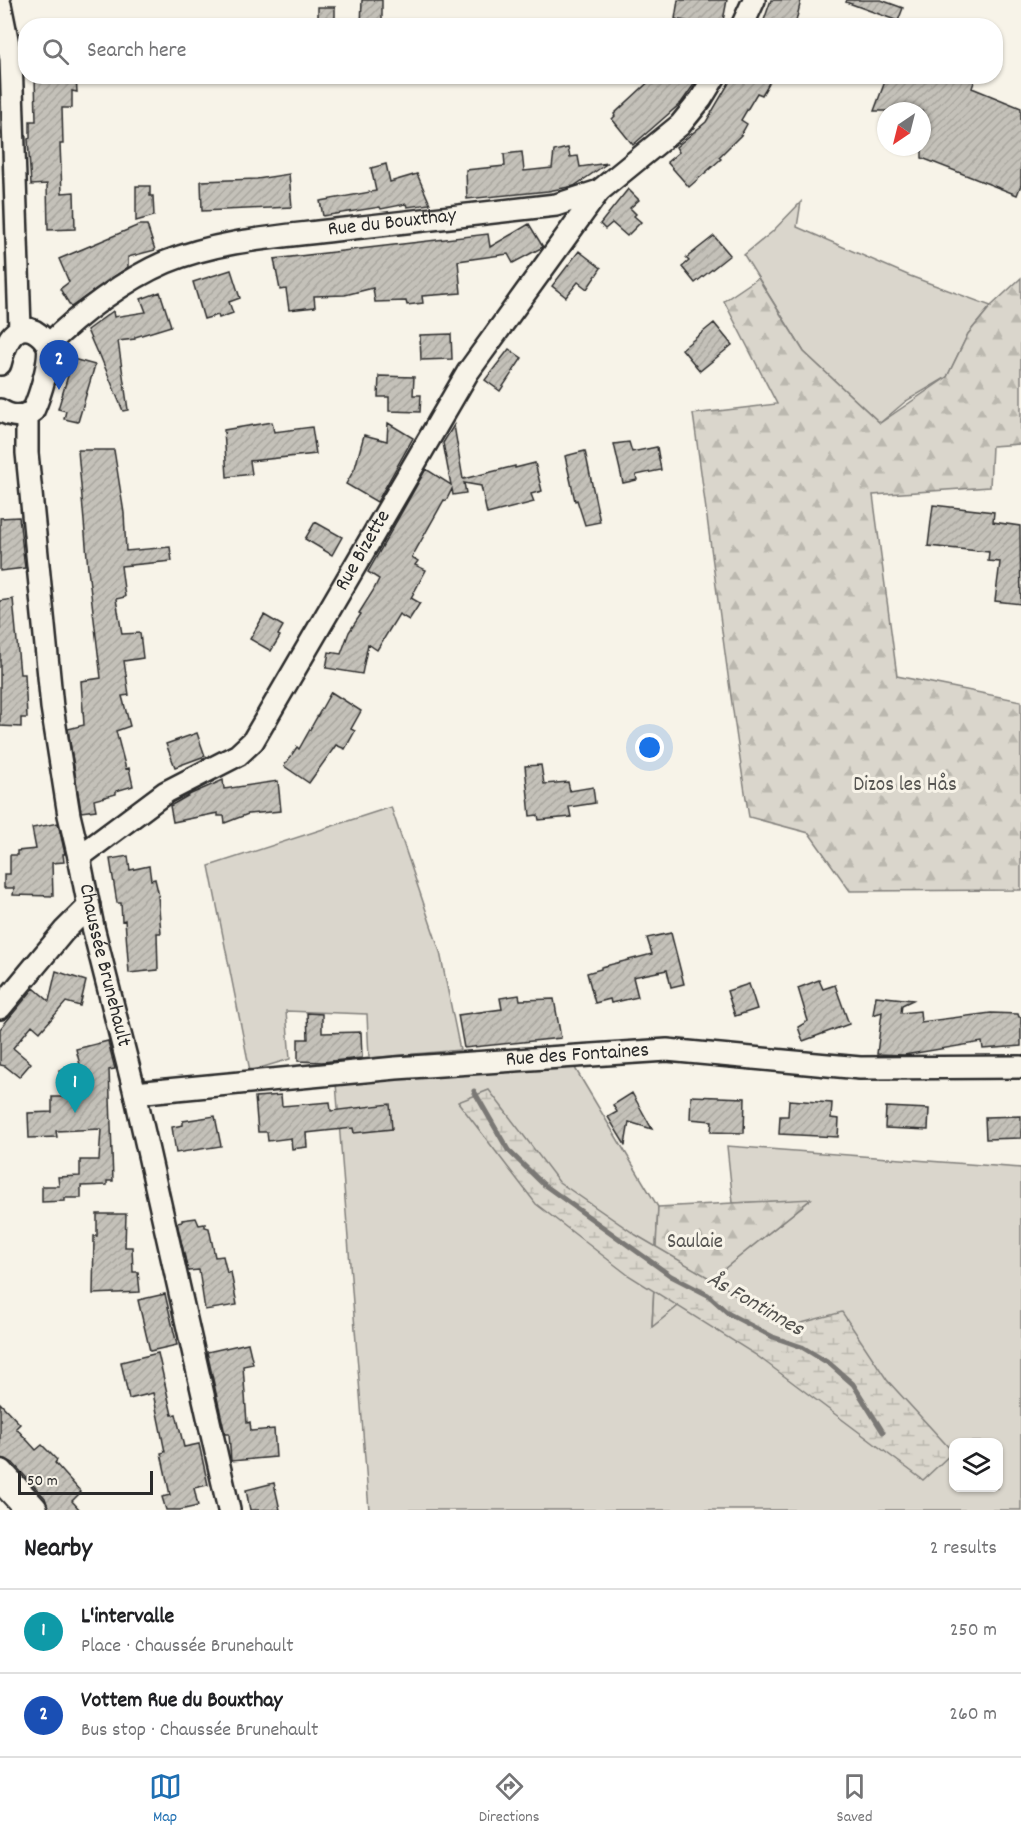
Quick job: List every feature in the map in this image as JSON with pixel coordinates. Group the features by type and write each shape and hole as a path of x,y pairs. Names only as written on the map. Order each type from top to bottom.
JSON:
{"street":[{"path":"746,18 754,0"},
{"path":"0,4 11,59 20,329"},
{"name":"Rue du Bouxthay","path":"48,345 71,322 133,280 165,263 199,251 252,240 556,205 599,191 680,124 701,99 709,84"},
{"name":"Rue Bizette","path":"80,857 166,792 238,755 253,741 468,372 599,191"},
{"path":"0,364 11,335 20,329 32,330 42,336 48,345"},
{"name":"Chaussée Brunehault","path":"48,345 49,357 36,405 33,411 27,414 27,453 52,707 69,815 89,906 135,1094 229,1510"},
{"path":"0,410 18,417 27,414"},
{"path":"0,1008 64,931 89,906"},
{"name":"Rue des Fontaines","path":"135,1094 396,1068 667,1050 860,1068 1021,1067"},
{"path":"0,1475 32,1510"}],"green space":[{"path":"801,202 797,227 910,276 991,306 968,334 947,377 906,401 880,423 804,352 744,255 772,232"},
{"name":"Dizos les Hås","path":"758,278 804,352 880,423 947,377 968,334 991,306 1021,278 1021,444 992,446 990,487 873,495 897,676 1021,701 1021,890 850,891 809,833 749,817 693,414 777,404 724,301"},
{"path":"391,807 440,952 460,1050 369,1058 367,1014 286,1011 290,1059 250,1071 209,866"},
{"path":"569,1058 658,1207 652,1326 810,1200 733,1203 727,1146 1021,1168 1021,1510 369,1510 336,1083"},
{"path":"489,1090 559,1182 636,1235 723,1286 783,1328 842,1312 887,1380 949,1448 949,1456 923,1480 756,1355 628,1275 536,1204 458,1102"},
{"name":"Saulaie","path":"811,1199 652,1327 658,1207"}],"building":[{"path":"362,0 382,0 382,18 361,18"},
{"path":"678,0 727,0 724,18 675,18"},
{"path":"771,0 801,0 797,18 765,18"},
{"path":"847,0 881,0 903,8 899,18 890,18 846,2"},
{"path":"318,7 335,7 335,18 318,18"},
{"path":"35,84 76,84 77,92 72,91 72,108 62,108 63,144 60,144 62,193 74,192 75,229 48,230 47,184 31,185 28,139 30,138 30,121 36,121"},
{"path":"646,84 694,84 681,103 633,145 612,119 614,114"},
{"path":"728,84 768,84 762,95 757,93 741,120 747,124 741,135 719,157 721,159 689,187 667,162 679,152 676,147 706,122"},
{"path":"884,84 973,84 972,88 1021,108 1021,185 1017,195 922,158 922,156 931,156 931,102 877,102"},
{"path":"568,148 570,157 578,156 580,167 608,163 574,186 548,191 467,199 466,170 505,166 504,154 522,152 524,171 552,168 554,151"},
{"path":"386,164 390,182 417,174 430,204 407,207 406,204 323,216 320,201 376,191 371,168"},
{"path":"289,174 292,207 202,211 201,181 257,179"},
{"path":"136,186 150,186 154,216 136,221"},
{"path":"628,189 639,200 630,208 641,222 627,236 612,223 605,229 600,224"},
{"path":"529,224 543,247 513,263 508,254 458,261 461,293 422,296 423,303 407,305 406,301 375,302 373,288 345,295 314,296 315,307 289,310 286,289 280,290 274,259 488,234 490,247"},
{"path":"139,225 147,225 155,250 128,257 128,267 71,307 60,289 69,282 59,259"},
{"path":"714,236 730,255 695,283 682,267 689,261 686,258"},
{"path":"579,251 601,268 587,289 578,282 566,297 552,286"},
{"path":"231,270 240,298 229,302 233,313 219,318 218,315 204,319 193,282"},
{"path":"160,292 171,326 135,337 135,339 118,341 128,410 123,411 87,330 113,311 114,317 146,312 141,299"},
{"path":"714,323 732,345 700,371 682,349"},
{"path":"451,334 452,359 421,360 420,335"},
{"path":"509,349 522,358 500,391 485,380"},
{"path":"73,359 95,365 78,422 64,419 66,411 58,409"},
{"path":"379,376 414,377 413,395 421,395 420,412 389,411 389,397 378,397"},
{"path":"272,422 274,432 312,427 316,454 250,461 252,474 227,477 224,430"},
{"path":"388,423 413,438 377,502 346,484 355,468 364,435 387,441"},
{"path":"454,425 463,479 535,463 542,491 531,494 534,502 487,514 481,486 464,483 466,493 453,495 452,489 412,557 418,561 415,565 426,570 411,598 420,603 409,620 399,614 377,650 368,644 362,674 326,668 329,652 341,654 349,632 373,591 379,579 368,572 426,469 451,485 443,443"},
{"path":"629,442 632,452 657,447 661,470 636,475 637,480 623,483 614,444"},
{"path":"78,450 114,450 124,513 126,551 170,547 172,561 121,566 125,597 116,599 122,634 140,633 143,658 124,661 129,695 122,696 130,726 116,731 133,786 94,800 96,810 81,812 68,729 84,725 81,681 101,678 88,569"},
{"path":"585,451 600,522 585,525 577,500 575,501 565,456"},
{"path":"933,505 994,512 993,522 1020,526 1021,604 995,601 1000,562 988,561 989,552 928,546"},
{"path":"19,517 25,568 0,571 0,518"},
{"path":"315,522 342,537 332,555 305,539"},
{"path":"13,599 20,674 25,674 27,718 21,718 21,727 0,726 0,601"},
{"path":"264,615 283,626 271,651 250,639"},
{"path":"331,692 361,711 351,729 355,731 345,749 336,745 309,783 284,766 297,747 299,749"},
{"path":"197,733 205,756 175,767 166,744"},
{"path":"541,765 544,784 568,782 570,791 593,787 595,803 569,807 571,817 539,820 538,815 530,816 525,766"},
{"path":"223,780 224,789 278,781 281,811 248,814 225,823 224,816 218,816 218,813 173,822 170,806"},
{"path":"58,823 65,854 63,854 64,862 52,863 53,896 13,895 14,888 4,888 4,874 10,874 10,855 17,855 17,851 36,849 32,828"},
{"path":"128,856 130,870 149,866 151,880 155,879 159,896 161,933 157,933 158,970 129,973 125,920 122,921 121,903 117,903 110,859"},
{"path":"671,933 684,984 671,987 667,970 633,977 638,997 611,1003 610,999 595,1003 587,973 601,969 601,967 652,954 647,938"},
{"path":"56,971 86,981 80,1006 66,1002 40,1032 32,1025 13,1048 31,1063 19,1077 5,1066 0,1065 0,1029 34,988 49,1001"},
{"path":"819,980 823,989 835,985 849,1024 803,1041 798,1027 808,1021 798,988"},
{"path":"749,984 757,1009 735,1016 727,991"},
{"path":"519,995 520,1000 554,999 561,1038 464,1048 458,1015 502,1009 500,998"},
{"path":"876,996 913,1000 902,1005 901,1013 920,1011 921,1022 991,1013 1018,1014 1021,1017 1021,1046 983,1049 982,1042 904,1055 877,1054 882,1012 873,1015"},
{"path":"307,1013 322,1014 322,1033 361,1032 362,1058 322,1062 298,1061 298,1039 308,1039"},
{"path":"108,1041 115,1069 109,1070 113,1181 107,1181 107,1185 81,1186 81,1198 42,1202 42,1186 59,1186 58,1177 80,1176 80,1160 99,1160 101,1129 56,1131 57,1137 29,1138 28,1113 52,1112 52,1097 65,1097 59,1070 80,1065 76,1049"},
{"path":"632,1093 652,1129 629,1122 625,1145 608,1117 617,1112 613,1105"},
{"path":"281,1095 282,1106 330,1102 331,1111 390,1104 392,1129 354,1133 353,1128 306,1133 307,1147 292,1149 291,1138 268,1141 267,1132 258,1132 255,1097"},
{"path":"691,1096 745,1098 744,1133 711,1132 712,1121 690,1119"},
{"path":"789,1100 832,1103 831,1118 839,1119 838,1137 779,1134 780,1116 788,1116"},
{"path":"886,1107 929,1109 928,1130 885,1128"},
{"path":"215,1116 221,1146 176,1153 172,1127 183,1125 183,1121"},
{"path":"1021,1116 1021,1138 986,1139 985,1117"},
{"path":"97,1214 126,1214 125,1247 132,1247 133,1272 138,1272 140,1292 93,1294 94,1236 97,1236"},
{"path":"196,1218 199,1225 205,1224 205,1227 209,1228 215,1257 223,1256 227,1273 231,1272 237,1305 205,1310 199,1270 188,1271 177,1223"},
{"path":"165,1294 177,1345 150,1351 138,1300"},
{"path":"248,1343 253,1364 243,1366 247,1423 250,1422 251,1431 274,1429 276,1457 231,1461 229,1434 225,1434 207,1352"},
{"path":"158,1353 172,1415 176,1414 184,1447 199,1444 208,1485 194,1488 198,1506 180,1510 166,1510 162,1497 170,1495 161,1453 165,1452 153,1393 129,1399 121,1362"},
{"path":"0,1403 20,1424 16,1428 36,1450 42,1445 57,1460 55,1463 81,1492 72,1501 80,1510 49,1510 45,1498 13,1463 0,1458"},
{"path":"274,1483 280,1510 250,1510 246,1490"}],"waterway":[{"name":"Ås Fontinnes","path":"474,1091 508,1150 543,1184 671,1276 708,1295 729,1314 773,1337 802,1347 830,1364 853,1384 883,1432"}],"place":[{"name":"Vottem Rue du Bouxthay","path":"59,390"},
{"name":"L'intervalle","path":"75,1113"}]}
